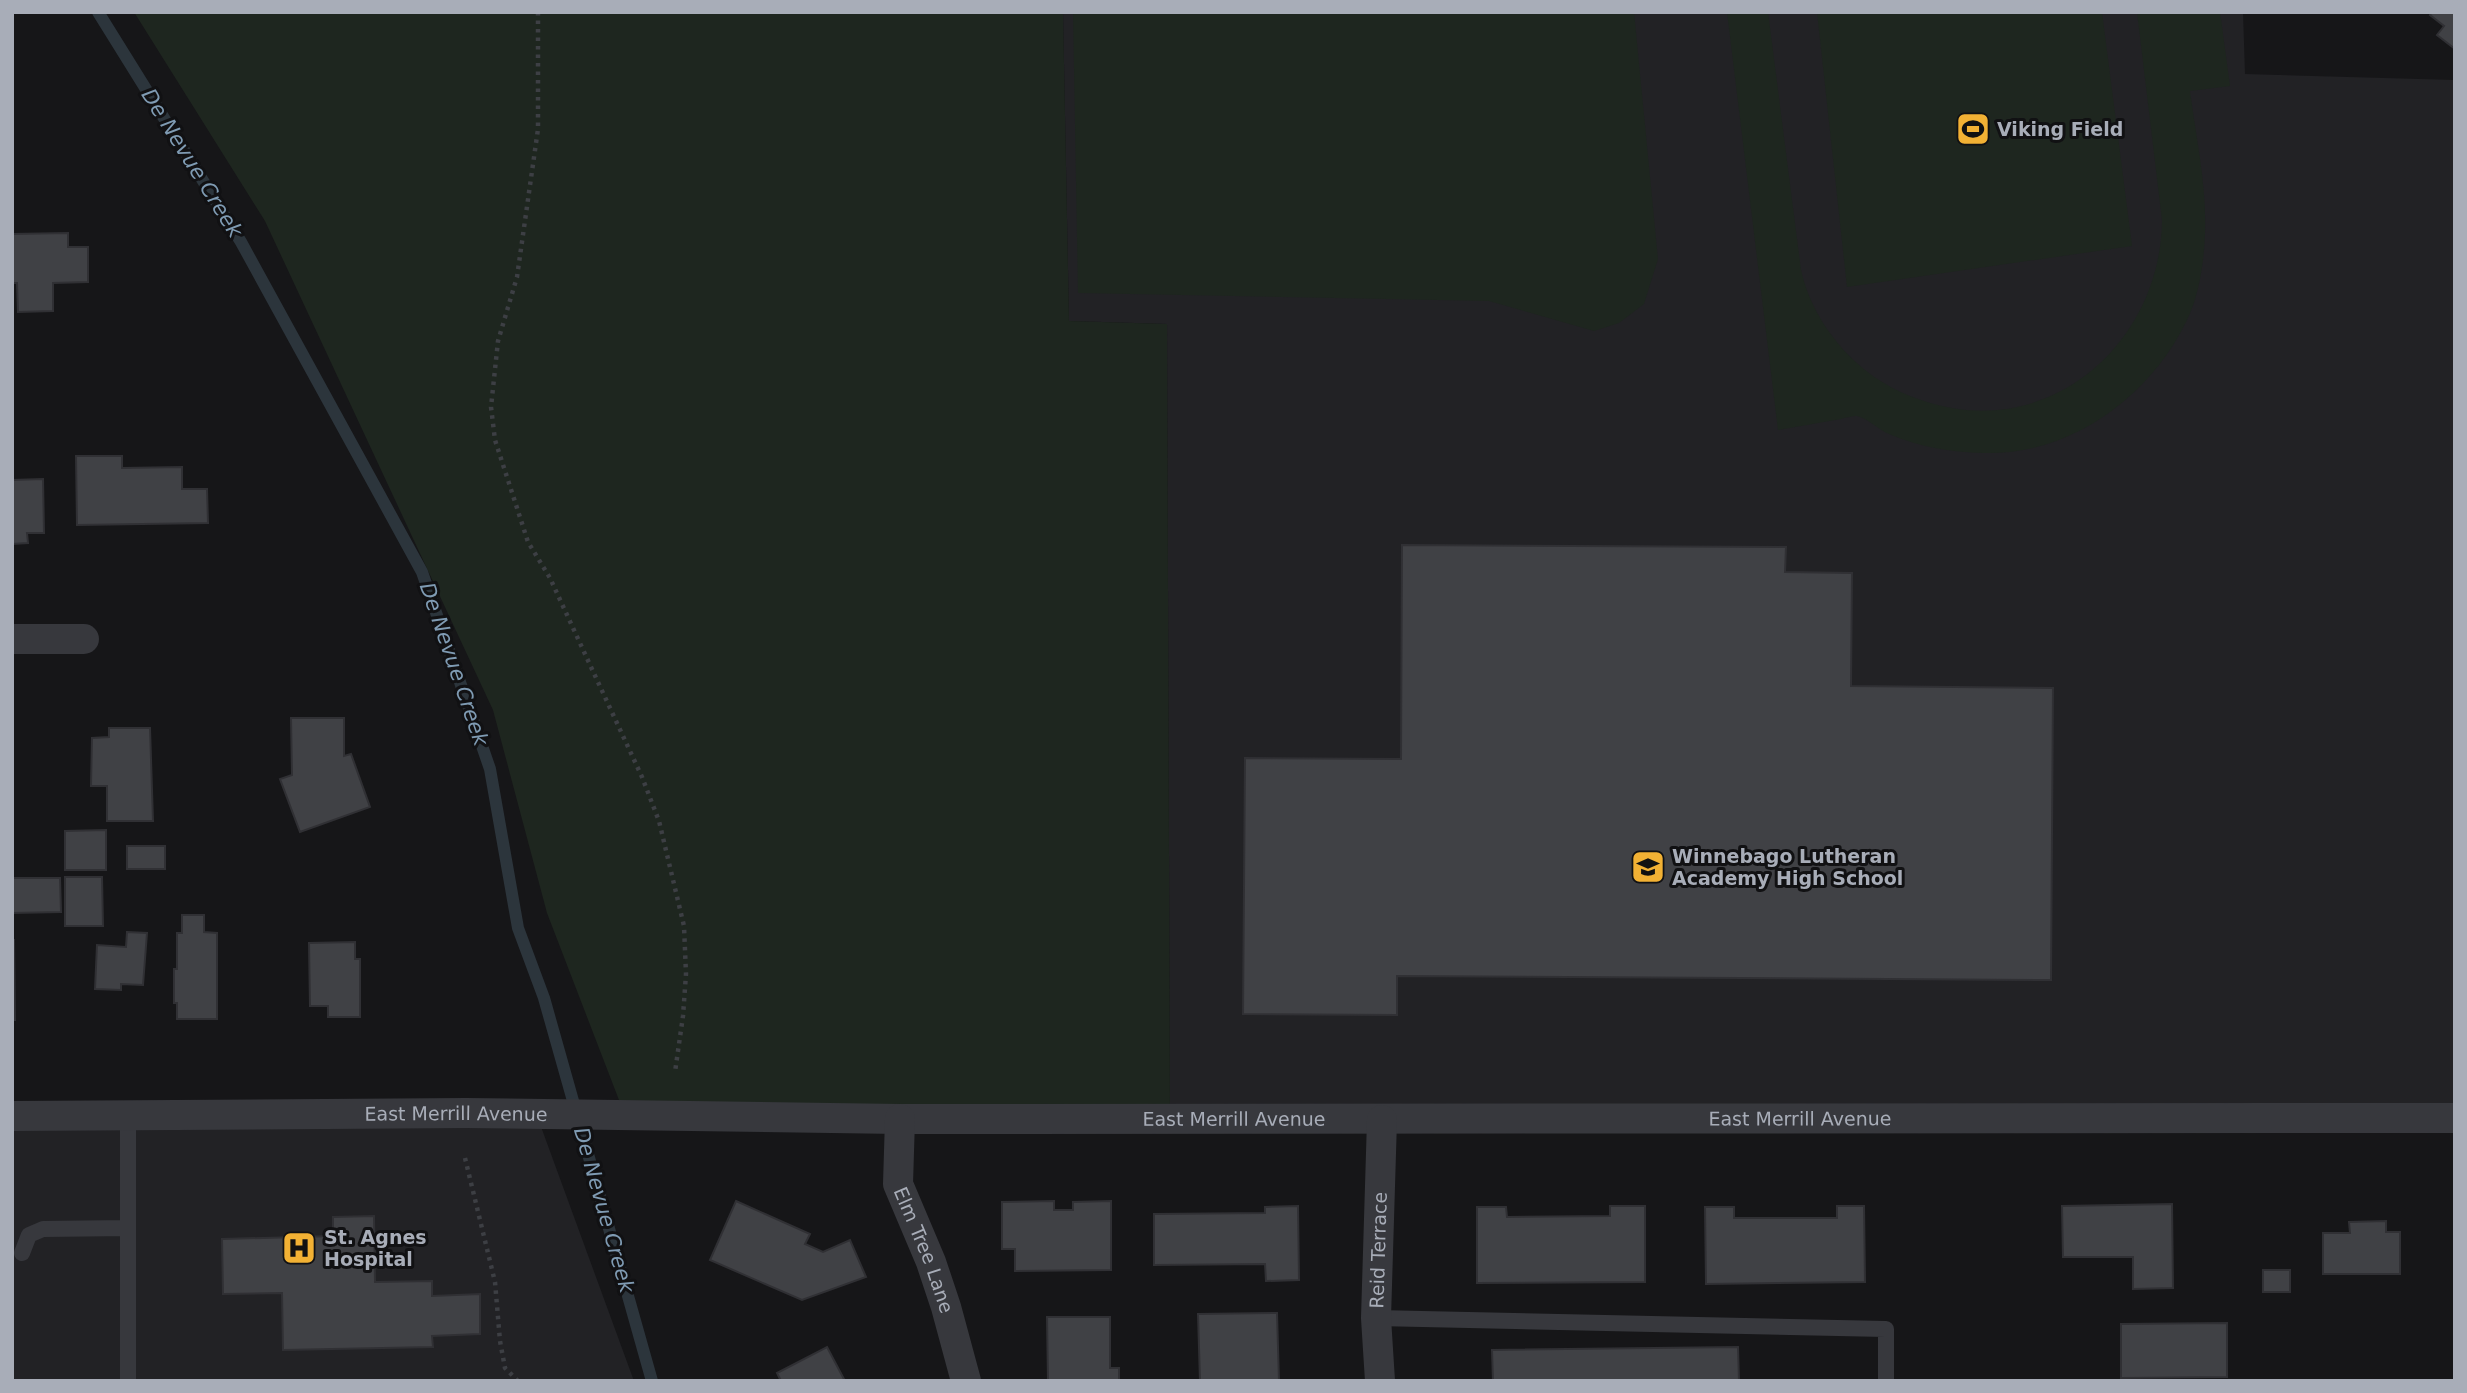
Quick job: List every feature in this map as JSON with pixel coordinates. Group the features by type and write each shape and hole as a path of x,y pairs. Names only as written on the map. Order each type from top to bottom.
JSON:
{"street":[{"path":"12,639 84,639"},
{"name":"East Merrill Avenue","path":"12,1116 624,1113 900,1119 2455,1118"},
{"name":"Elm Tree Lane","path":"900,1119 898,1184 927,1252 946,1307 966,1381"},
{"name":"Reid Terrace","path":"1380,1381 1376,1318 1382,1120"}],"lane":[{"path":"128,1115 128,1381"},
{"path":"22,1253 29,1235 43,1229 128,1228"},
{"path":"1376,1318 1886,1329 1886,1381"}],"path":[{"path":"538,12 538,129 517,276 498,341 492,376 491,407 495,440 528,542 550,578 642,777 659,821 684,926 686,974 675,1072"},
{"path":"465,1158 495,1282 505,1368 519,1381"}],"shaded area":[{"path":"134,12 1063,12 1069,321 1167,324 1170,1119 624,1113 547,913 493,710 265,221"},
{"path":"1063,12 2243,12 2245,74 2455,80 2455,1118 1170,1119 1167,324 1069,321"},
{"path":"1073,12 1634,12 1658,259 1644,304 1619,323 1594,331 1489,301 1078,293"},
{"path":"1727,12 1768,12 1801,270 1809,296 1822,321 1848,354 1882,382 1927,402 1972,410 2015,407 2055,394 2090,372 2120,342 2142,306 2157,265 2162,220 2137,12 2220,12 2230,86 2190,91 2205,216 2200,279 2186,322 2151,375 2128,398 2075,433 2046,444 2015,451 1983,453 1923,445 1900,439 1857,416 1778,430"},
{"name":"Viking Field","path":"1817,12 2102,12 2132,246 1847,287"},
{"name":"St. Agnes Hospital","path":"536,1113 634,1381 12,1381 12,1116"}],"building":[{"path":"2432,12 2455,12 2455,49 2437,35 2444,26 2430,15"},
{"path":"68,233 68,247 88,247 88,282 53,283 53,311 18,312 17,283 12,283 12,234"},
{"path":"76,456 122,456 122,468 182,467 182,489 207,489 208,523 77,525"},
{"path":"43,479 44,533 27,533 28,543 12,544 12,480"},
{"name":"Winnebago Lutheran Academy High School","path":"1402,545 1786,547 1785,572 1852,573 1851,686 2053,688 2051,980 1397,976 1397,1015 1243,1014 1245,758 1401,759"},
{"path":"291,718 344,718 344,756 351,754 370,807 300,832 280,779 292,775"},
{"path":"109,728 150,728 153,821 107,821 107,786 91,786 92,738 109,737"},
{"path":"106,830 106,870 65,870 65,831"},
{"path":"127,846 165,846 165,869 127,869"},
{"path":"65,877 102,877 103,926 65,926"},
{"path":"12,878 60,878 61,912 12,913"},
{"path":"182,915 204,915 204,932 217,933 217,1019 177,1019 174,969 177,969 177,933 182,933"},
{"path":"127,932 147,933 143,985 121,984 121,990 95,989 97,945 126,947"},
{"path":"14,940 15,1020 12,1020"},
{"path":"355,942 355,959 360,959 360,1017 328,1017 328,1006 310,1006 309,943"},
{"path":"736,1201 810,1234 805,1244 823,1252 850,1240 866,1277 802,1300 710,1260"},
{"path":"1054,1201 1054,1210 1073,1210 1073,1202 1111,1201 1111,1270 1015,1271 1015,1249 1002,1249 1002,1202"},
{"path":"2172,1204 2173,1288 2133,1289 2133,1257 2063,1257 2062,1206"},
{"path":"1298,1206 1299,1280 1266,1281 1265,1264 1154,1265 1154,1214 1265,1213 1265,1207"},
{"path":"1610,1206 1645,1206 1645,1282 1477,1283 1477,1207 1506,1207 1507,1217 1610,1216"},
{"path":"1837,1206 1864,1206 1865,1282 1706,1284 1705,1207 1734,1207 1734,1218 1837,1218"},
{"path":"374,1216 375,1282 432,1281 432,1296 480,1294 480,1334 432,1336 433,1347 283,1350 282,1293 223,1294 222,1239 333,1236 333,1217"},
{"path":"2386,1221 2386,1232 2400,1232 2400,1274 2323,1274 2323,1233 2350,1233 2349,1222"},
{"path":"2263,1270 2290,1270 2290,1292 2263,1292"},
{"path":"1277,1313 1279,1381 1200,1381 1198,1314"},
{"path":"1047,1317 1110,1317 1110,1368 1119,1368 1119,1381 1048,1381"},
{"path":"2227,1323 2227,1377 2121,1378 2121,1324"},
{"path":"827,1347 845,1381 781,1381 777,1373"},
{"path":"1738,1347 1739,1381 1493,1381 1492,1350"}],"waterway":[{"name":"De Nevue Creek","path":"98,12 241,242 422,572 490,769 518,928 544,998 652,1381"}],"place":[{"name":"Viking Field","path":"1973,129"},
{"name":"Winnebago Lutheran Academy High School","path":"1648,867"},
{"name":"St. Agnes Hospital","path":"299,1248"}]}
